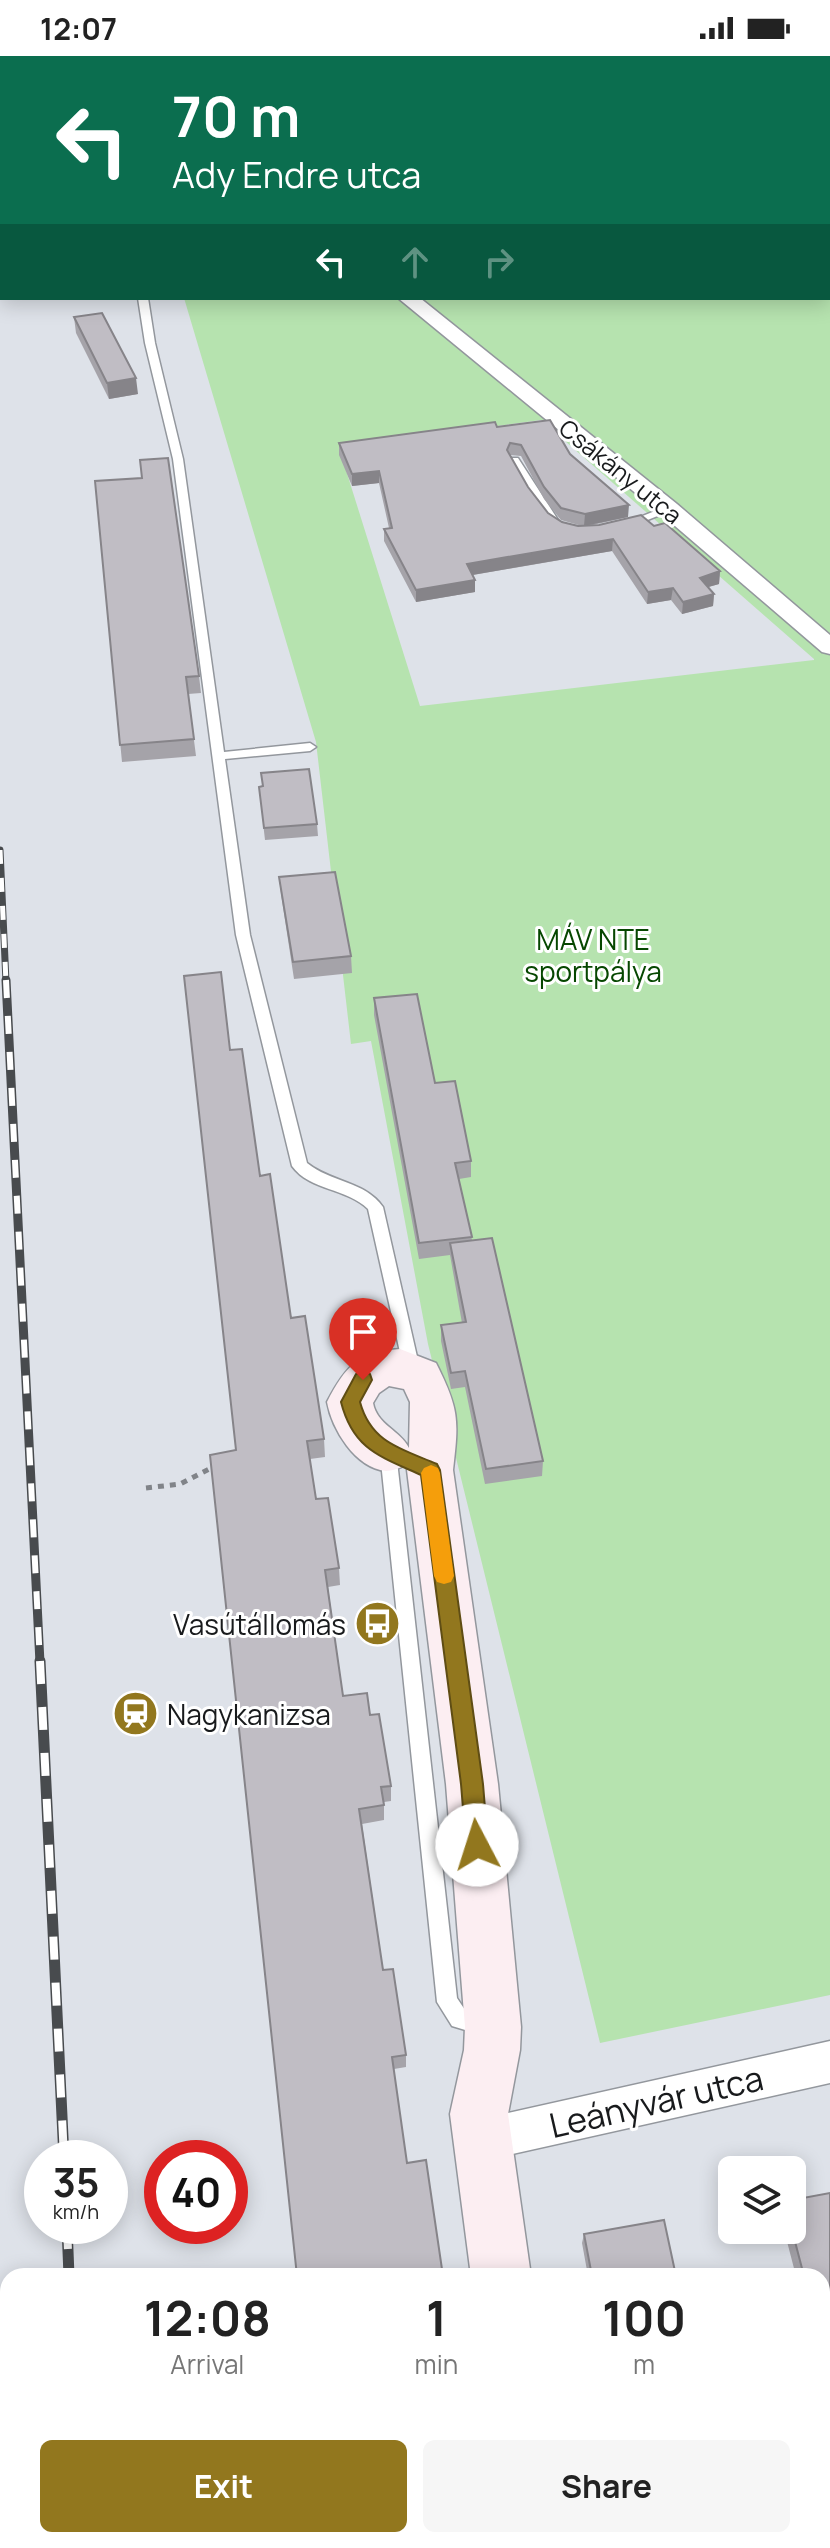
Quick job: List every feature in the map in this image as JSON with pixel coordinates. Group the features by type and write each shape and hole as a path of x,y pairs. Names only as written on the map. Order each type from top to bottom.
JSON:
{"street":[{"name":"Csákány utca","path":"410,300 669,509 830,647"},
{"path":"409,1461 434,1436 433,1402 426,1385 412,1370 400,1367 380,1369 363,1380 350,1402 356,1425 364,1435 409,1461 472,1784 493,2027 492,2050 481,2093 481,2140 500,2268"},
{"name":"Leányvár utca","path":"481,2140 830,2062"}],"lane":[{"path":"143,300 150,343 178,459 243,935 300,1166 317,1179 368,1198 375,1207 412,1370"},
{"path":"514,460 552,521 572,531"},
{"path":"613,528 669,509"},
{"path":"220,756 310,747"}],"path":[{"path":"146,1488 180,1484 225,1460"}],"green space":[{"name":"MÁV NTE sportpálya","path":"185,300 830,300 830,1995 600,2043 428,1344 371,1041 351,1044 316,742","holes":["541,420 814,660 420,706 339,448"]}],"building":[{"path":"102,313 136,378 107,383 74,317"},
{"path":"550,420 570,454 629,505 585,514 561,508 544,487 521,445 510,443 507,450 528,487 548,513 562,522 578,526 599,525 641,515 654,526 665,523 720,571 700,578 714,594 683,602 673,588 648,592 613,539 467,564 475,580 416,590 384,529 392,528 379,471 352,474 339,443 495,422 497,427"},
{"path":"168,458 199,676 186,677 194,739 120,745 95,481 142,478 140,460"},
{"path":"309,769 317,824 264,828 259,787 263,786 261,773"},
{"path":"335,872 351,956 293,962 279,877"},
{"path":"221,972 230,1050 242,1049 260,1176 270,1174 291,1318 305,1316 324,1439 307,1441 316,1499 328,1498 339,1568 325,1570 343,1696 367,1693 370,1715 379,1714 391,1786 381,1787 384,1805 359,1809 383,1970 393,1969 406,2055 392,2057 407,2163 426,2160 442,2268 296,2268 210,1455 236,1450 184,976"},
{"path":"417,994 435,1083 455,1081 471,1161 455,1163 472,1237 419,1243 374,998"},
{"path":"492,1238 543,1461 486,1469 465,1371 451,1373 441,1325 466,1322 450,1243"},
{"path":"830,2193 830,2268 802,2268 796,2244 806,2244 806,2197"},
{"path":"664,2220 674,2268 590,2268 584,2234"}],"railway":[{"path":"0,850 6,982"},
{"path":"6,980 40,1663"},
{"path":"40,1661 63,2140"},
{"path":"68,2244 69,2268"}],"slow traffic":[{"path":"431,1473 444,1576"}],"place":[{"name":"Vasútállomás","path":"377,1624"},
{"name":"Nagykanizsa","path":"136,1714"}],"route":[{"path":"363,1380 356,1387 350,1402 356,1425 364,1435 388,1452 430,1470 472,1784 477,1845"}]}
